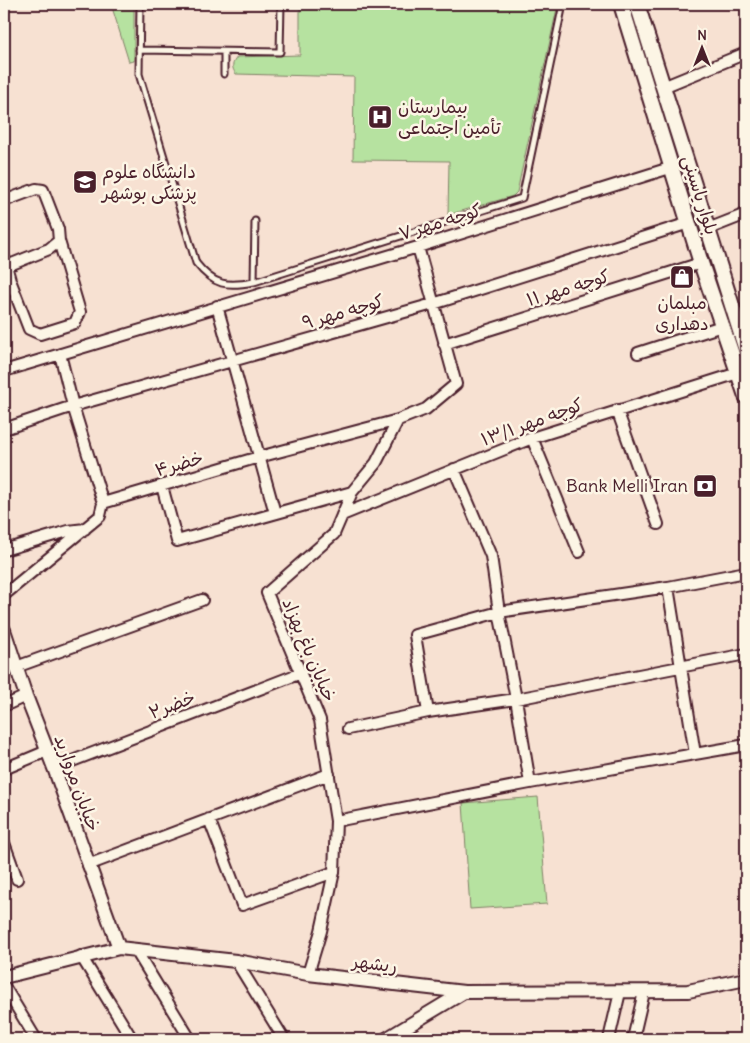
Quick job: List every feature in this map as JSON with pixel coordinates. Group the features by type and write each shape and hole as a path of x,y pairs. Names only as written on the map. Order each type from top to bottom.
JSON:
{"main road":[{"name":"بلوار یاسینی","path":"621,4 673,167 701,264 746,396"},
{"name":"بلوار یاسینی","path":"639,9 746,350"},
{"path":"626,19 639,9"}],"street":[{"path":"663,87 746,53"},
{"name":"کوچه مهر ۷","path":"4,371 673,167"},
{"path":"4,201 36,189 42,190 58,229 59,241 80,312 75,323 40,334 29,329 7,282 5,262 49,249 59,241"},
{"path":"708,229 746,215"},
{"name":"کوچه مهر ۹","path":"4,429 73,406 432,304 689,223"},
{"path":"398,420 426,409 456,384 432,304 418,246"},
{"name":"کوچه مهر ۱۱","path":"444,344 701,264"},
{"path":"217,306 275,513"},
{"path":"638,353 722,326"},
{"path":"4,596 100,516 103,503 73,406 60,354"},
{"name":"کوچه مهر ۱۳/۱","path":"342,515 532,438 738,373"},
{"path":"617,410 658,524"},
{"name":"خضر۴","path":"103,503 398,420"},
{"name":"خیابان باغ بهزاد","path":"308,974 321,931 334,872 336,822 320,720 267,593 334,534 352,492 376,463 398,420"},
{"path":"532,438 580,552"},
{"path":"454,469 491,556 498,612 516,699 530,783"},
{"path":"162,486 176,541 352,492"},
{"path":"4,550 68,531 84,529"},
{"path":"428,712 415,634 498,612 668,588 746,572"},
{"path":"668,588 695,754"},
{"path":"16,667 202,600"},
{"name":"خیابان مروارید","path":"4,630 6,645 54,768 119,948"},
{"path":"348,729 428,712 516,699 746,654"},
{"name":"خضر۲","path":"54,768 301,673"},
{"path":"4,706 26,696"},
{"path":"336,822 530,783 746,745"},
{"path":"4,768 47,751"},
{"path":"88,865 329,774"},
{"path":"209,819 242,905 334,872"},
{"path":"4,843 17,879"},
{"name":"ریشهر","path":"4,976 119,948 236,961 308,974 464,992 688,991 746,979"},
{"path":"135,949 190,1039"},
{"path":"81,956 132,1039"},
{"path":"236,961 284,1039"},
{"path":"4,986 36,1039"},
{"path":"386,1039 464,992"},
{"path":"609,1039 620,992"},
{"path":"634,1039 644,992"}],"lane":[{"path":"140,4 139,74 196,263 213,280 226,285 254,282 522,198 563,4"},
{"path":"139,50 280,52 281,4"},
{"path":"224,52 224,74"},
{"path":"254,282 255,221"}],"green space":[{"path":"111,4 134,4 134,61 129,62"},
{"path":"300,4 558,4 517,192 513,196 448,215 449,161 353,160 354,77 236,74 233,66 237,57 300,55"},
{"path":"538,797 547,904 470,909 463,803"}],"place":[{"name":"بیمارستان تأمین اجتماعی","path":"380,117"},
{"name":"دانشگاه علوم پزشکی بوشهر","path":"85,182"},
{"name":"مبلمان دهداری","path":"682,277"},
{"name":"Bank Melli Iran","path":"705,486"}]}
